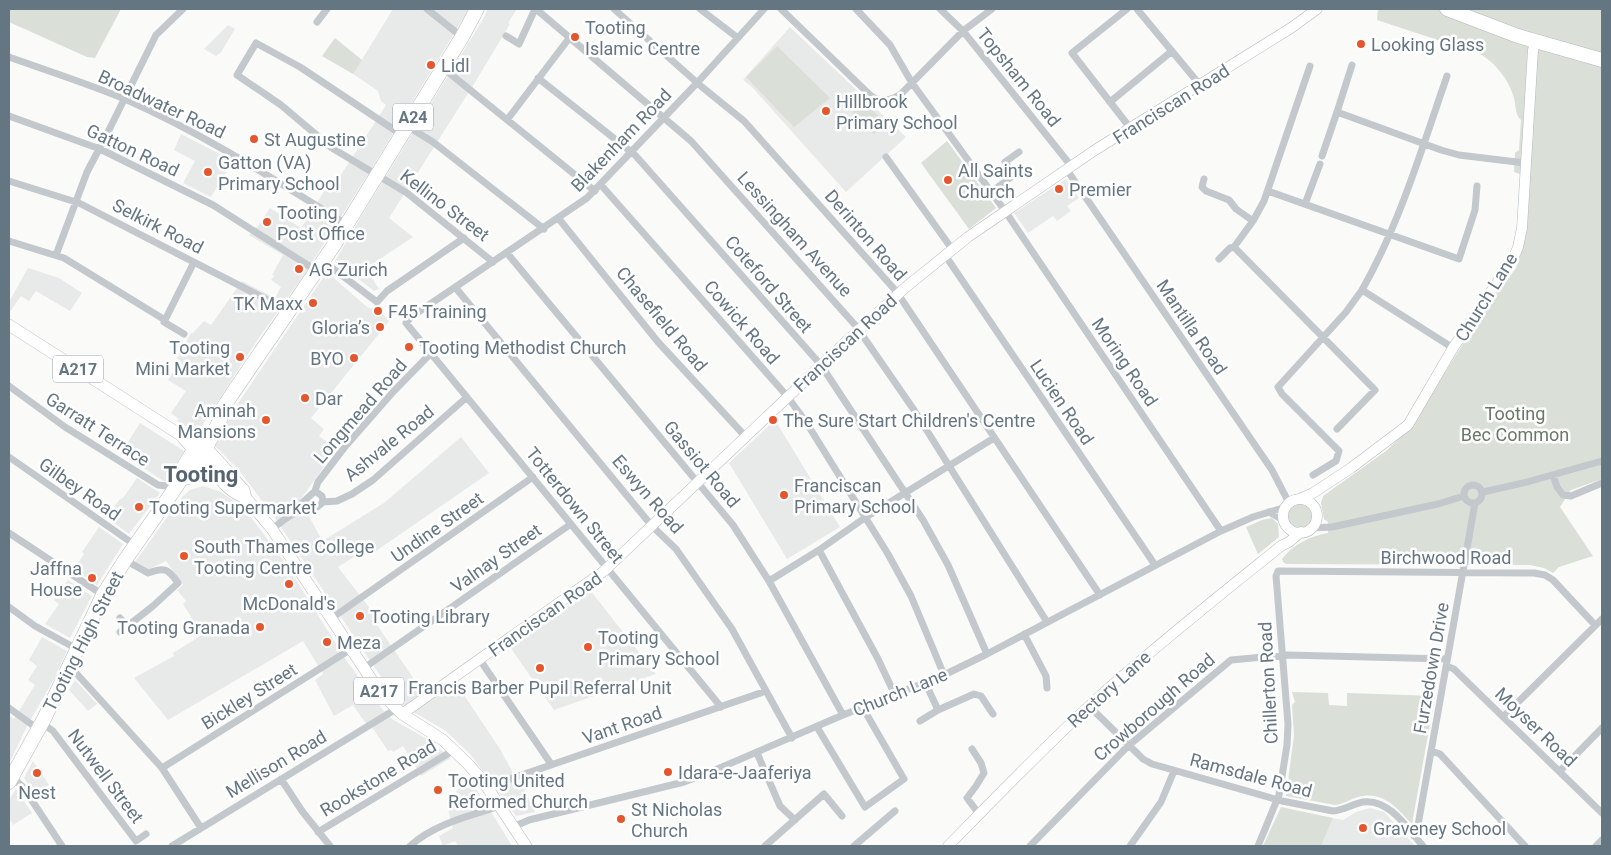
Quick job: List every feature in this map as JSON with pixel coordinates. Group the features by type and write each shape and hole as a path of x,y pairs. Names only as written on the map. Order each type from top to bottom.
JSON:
{"highway":[{"name":"A24","path":"320,266 462,37 477,9"},
{"path":"1447,9 1516,36 1602,60"},
{"name":"Tooting High Street","path":"12,773 40,726 103,595 178,483 181,471 200,449 220,420 219,414 320,266"}],"main road":[{"name":"A217","path":"9,325 182,436 184,440 200,449 244,490 246,498 272,529 379,691 399,711 443,740 468,764 500,806 526,846"}],"street":[{"path":"56,255 87,172 156,36 183,9"},
{"path":"317,22 327,9"},
{"path":"427,9 462,37"},
{"path":"506,36 519,44 536,9"},
{"name":"Lessingham Avenue","path":"536,9 664,116 698,148 859,330 949,466 1048,622"},
{"name":"Derinton Road","path":"614,9 697,83 744,121 898,294 1100,595"},
{"path":"700,9 738,38"},
{"name":"Blakenham Road","path":"406,322 455,287 559,219 595,191 764,9"},
{"path":"780,9 874,98 884,101 894,99 912,84 963,31 992,9"},
{"name":"Moring Road","path":"856,9 887,41 912,84 1002,207 1221,531"},
{"name":"Topsham Road","path":"940,9 963,31 1069,168"},
{"path":"1127,9 1072,54 1131,128"},
{"path":"1137,9 1200,85"},
{"name":"Franciscan Road","path":"399,711 480,660 608,568 787,396 898,294 1002,207 1069,168 1283,33 1317,9"},
{"path":"506,120 570,37"},
{"name":"Church Lane","path":"513,827 529,820 684,782 944,675 1221,531 1253,516 1291,503 1313,492 1351,468 1408,425 1453,348 1518,247 1522,228 1535,41"},
{"name":"Kellino Street","path":"404,130 300,67 256,43 237,74 281,105 332,148 408,193 493,262"},
{"path":"1110,102 1172,51"},
{"name":"Broadwater Road","path":"9,57 125,100 221,148 346,224"},
{"path":"1305,204 1352,65"},
{"path":"1219,259 1230,248 1234,247 1253,221 1268,191 1310,66"},
{"path":"443,68 595,191"},
{"path":"1313,475 1336,461 1339,451 1282,394 1278,387 1346,312 1362,290 1377,263 1390,234 1447,76"},
{"name":"Coteford Street","path":"538,78 632,152 821,365 906,494 948,565 987,654"},
{"path":"1337,112 1459,155 1526,163"},
{"name":"Gatton Road","path":"9,116 100,149 213,205 320,266"},
{"path":"404,130 433,142 544,229"},
{"path":"991,192 1010,178 1011,170 1005,162 1019,152"},
{"name":"Lucien Road","path":"886,157 1155,565"},
{"name":"Mantilla Road","path":"1069,168 1266,462 1291,503"},
{"path":"1204,179 1202,187 1206,191 1228,200 1236,209 1253,221"},
{"name":"Selkirk Road","path":"9,181 75,201 288,311"},
{"name":"Cowick Road","path":"601,185 787,396 806,422 866,517 911,596 944,675"},
{"path":"1268,191 1459,258 1475,210 1477,186"},
{"name":"Chasefield Road","path":"559,219 658,342 745,436"},
{"path":"320,266 377,302 386,291 464,238"},
{"path":"9,242 64,258 165,320 164,322 184,334"},
{"path":"1234,247 1375,390 1337,429"},
{"name":"Gassiot Road","path":"507,253 733,525 769,580 843,715"},
{"path":"165,320 194,262"},
{"name":"Eswyn Road","path":"455,287 652,526 676,549 732,629 792,738"},
{"path":"1362,290 1453,348"},
{"name":"Totterdown Street","path":"406,322 721,707"},
{"name":"Longmead Road","path":"298,511 301,504 315,491 318,482 344,448 393,392 431,353"},
{"name":"Garratt Terrace","path":"9,386 65,427 158,485 178,483"},
{"name":"Ashvale Road","path":"272,529 298,511 310,509 320,505 322,502 337,501 352,494 373,480 467,397"},
{"path":"769,580 819,550 866,517 994,438"},
{"name":"Gilbey Road","path":"9,457 135,546"},
{"path":"1483,492 1602,461"},
{"path":"1553,475 1563,495 1572,496 1602,484"},
{"name":"Undine Street","path":"332,618 533,477"},
{"path":"1473,485 1480,487 1483,492 1482,499 1475,504 1467,501 1464,496 1467,487 1473,485"},
{"name":"Longmead Road","path":"315,491 322,496 322,502"},
{"path":"1312,504 1313,492"},
{"path":"1268,512 1292,530 1309,527 1326,528 1438,504 1464,496"},
{"path":"1281,546 1285,523 1283,514 1291,503 1306,499 1312,504 1316,512 1309,527"},
{"name":"Furzedown Drive","path":"1414,836 1418,825 1475,504"},
{"name":"Valnay Street","path":"364,668 571,524"},
{"name":"Rectory Lane","path":"953,845 979,814 1089,706 1166,638 1281,546 1309,527"},
{"path":"9,533 103,595"},
{"path":"819,550 878,659 895,695"},
{"path":"120,632 178,583 172,574 166,570 158,569 148,573 125,560"},
{"name":"Birchwood Road","path":"1277,573 1281,570 1528,572 1545,575 1558,584 1595,626"},
{"name":"Chillerton Road","path":"1258,846 1278,800 1288,745 1277,573"},
{"path":"9,607 35,626 77,650"},
{"path":"120,618 128,626"},
{"path":"1503,717 1602,619"},
{"path":"1024,634 1046,676 1047,688"},
{"name":"Bickley Street","path":"162,768 352,649"},
{"name":"Crowborough Road","path":"1030,846 1128,746 1232,660 1283,655 1447,663"},
{"path":"480,660 551,764"},
{"name":"Moyser Road","path":"1447,663 1602,813"},
{"path":"69,669 76,673 162,768 201,828"},
{"path":"925,682 938,710"},
{"name":"Vant Road","path":"487,788 551,764 766,691"},
{"path":"920,721 959,700 978,694 993,714"},
{"name":"Ramsdale Road","path":"1089,706 1128,746 1147,762 1278,800 1333,811 1361,802 1379,803 1390,810 1423,846"},
{"path":"9,708 40,726"},
{"path":"817,727 865,807 904,780 863,708"},
{"name":"Mellison Road","path":"172,846 281,779 399,711"},
{"name":"Nutwell Street","path":"40,726 51,728 136,841 146,834"},
{"path":"1560,771 1602,728"},
{"path":"972,749 981,763 984,773 967,798 979,814"},
{"name":"Rookstone Road","path":"318,832 454,750"},
{"path":"1431,751 1440,754 1525,846"},
{"path":"757,753 780,806 795,820"},
{"path":"1130,846 1161,802 1174,771"},
{"path":"12,773 62,846"},
{"path":"281,779 330,846"},
{"path":"766,846 824,794 842,816"},
{"path":"410,846 429,832 500,806"},
{"path":"854,846 895,811"},
{"path":"1596,846 1602,840"}],"shaded area":[{"path":"393,9 469,9 306,272 258,339 198,432 195,432 177,421 179,419 171,413 186,391 168,380 180,361 177,359 191,333 204,321 211,325 242,281 275,298 281,287 271,280 283,255 249,235 258,226 270,208 301,228 328,185 333,187 381,113 386,105 381,101 378,91 353,74"},
{"path":"488,9 517,9 474,84 389,218 413,237 374,263 367,271 379,289 374,291 335,261"},
{"path":"228,25 235,29 221,52 216,56 204,49"},
{"name":"Hillbrook Primary School","path":"790,27 906,137 846,192 752,87 743,80"},
{"name":"Gatton (VA) Primary School","path":"181,134 233,161 211,197 183,183 195,161 174,150"},
{"path":"1066,179 1079,198 1067,206 1071,211 1057,221 1053,216 1028,233 1014,213"},
{"path":"28,268 59,278 82,293 70,311 36,291 29,301 21,296 9,313 9,302"},
{"path":"327,272 366,306 371,309 373,307 390,320 311,418 324,429 319,436 337,449 300,500 322,540 324,540 384,503 461,437 489,473 376,551 374,552 370,547 338,567 375,615 375,622 429,701 456,683 520,781 535,812 516,816 471,755 446,731 402,705 375,668 275,518 238,469 214,444 220,430"},
{"name":"Franciscan Primary School","path":"775,420 840,527 787,559 729,463"},
{"path":"140,423 184,451 165,482 121,453"},
{"path":"137,478 160,493 129,534 114,523 118,517 111,511"},
{"path":"203,486 221,492 244,508 286,564 346,660 383,710 392,719 427,739 451,758 421,776 403,746 393,752 392,750 388,751 374,730 364,721 353,705 334,716 315,680 323,674 303,641 168,720 134,678 174,656 173,653 202,635 183,604 186,601 177,590 183,585 166,561 147,570 135,562 181,498 190,490"},
{"path":"99,527 123,544 97,585 74,569 84,554 82,552"},
{"path":"68,580 92,596 70,638 45,624 59,604 54,600"},
{"name":"Tooting Primary School","path":"590,590 656,674 554,710 510,647"},
{"path":"42,637 67,651 9,764 9,715 14,719 35,685 28,680 37,666 29,660"},
{"path":"75,680 97,704 88,711 69,690"},
{"path":"33,761 49,785 35,795 24,778"},
{"path":"471,782 512,846 458,846 455,841 443,846 439,836 453,828 447,806 459,796 456,791"},
{"path":"16,789 32,813 13,825 9,818 9,800"},
{"name":"Graveney School","path":"1370,808 1384,812 1415,846 1320,846 1333,818 1343,820 1356,812"}],"green space":[{"path":"9,9 121,9 95,58 87,57 9,22"},
{"name":"Tooting Bec Common","path":"1378,9 1602,9 1602,479 1571,490 1560,507 1593,556 1559,567 1553,573 1544,568 1530,565 1286,564 1282,559 1291,549 1303,542 1315,536 1328,533 1328,522 1324,519 1321,503 1323,496 1386,451 1411,427 1476,323 1516,268 1523,246 1528,177 1514,172 1515,153 1519,150 1521,120 1517,113 1512,91 1505,79 1491,62 1480,54 1377,20"},
{"path":"335,38 362,60 353,74 322,56"},
{"path":"777,46 830,98 794,127 746,77"},
{"path":"863,101 885,122 874,134 852,113"},
{"path":"947,141 996,208 969,229 921,163"},
{"path":"1300,502 1309,506 1313,515 1309,524 1300,528 1291,524 1287,515 1291,506"},
{"path":"1272,518 1278,524 1279,537 1258,554 1246,527"},
{"path":"1292,692 1328,693 1329,705 1347,706 1347,693 1435,696 1412,824 1389,802 1375,796 1358,797 1335,805 1286,796 1294,735 1292,705 1295,702"},
{"path":"1281,807 1333,818 1321,846 1263,846"}],"place":[{"name":"Tooting Islamic Centre","path":"575,37"},
{"name":"Looking Glass","path":"1361,44"},
{"name":"Lidl","path":"431,65"},
{"name":"Hillbrook Primary School","path":"826,111"},
{"name":"St Augustine","path":"254,139"},
{"name":"Gatton (VA) Primary School","path":"208,172"},
{"name":"All Saints Church","path":"948,180"},
{"name":"Premier","path":"1059,189"},
{"name":"Tooting Post Office","path":"267,222"},
{"name":"AG Zurich","path":"299,269"},
{"name":"TK Maxx","path":"313,303"},
{"name":"F45 Training","path":"378,311"},
{"name":"Gloria’s","path":"380,327"},
{"name":"Tooting Methodist Church","path":"409,347"},
{"name":"Tooting Mini Market","path":"240,357"},
{"name":"BYO","path":"354,358"},
{"name":"Dar","path":"305,398"},
{"name":"Aminah Mansions","path":"266,420"},
{"name":"The Sure Start Children's Centre","path":"773,420"},
{"name":"Franciscan Primary School","path":"784,495"},
{"name":"Tooting Supermarket","path":"139,507"},
{"name":"South Thames College Tooting Centre","path":"184,556"},
{"name":"Jaffna House","path":"92,578"},
{"name":"McDonald's","path":"289,584"},
{"name":"Tooting Library","path":"360,616"},
{"name":"Tooting Granada","path":"260,627"},
{"name":"Meza","path":"327,642"},
{"name":"Tooting Primary School","path":"588,647"},
{"name":"Francis Barber Pupil Referral Unit","path":"540,668"},
{"name":"Idara-e-Jaaferiya","path":"668,772"},
{"name":"Nest","path":"37,773"},
{"name":"Tooting United Reformed Church","path":"438,790"},
{"name":"St Nicholas Church","path":"621,819"},
{"name":"Graveney School","path":"1363,828"}],"district":[{"name":"Tooting","path":"201,474"}]}
